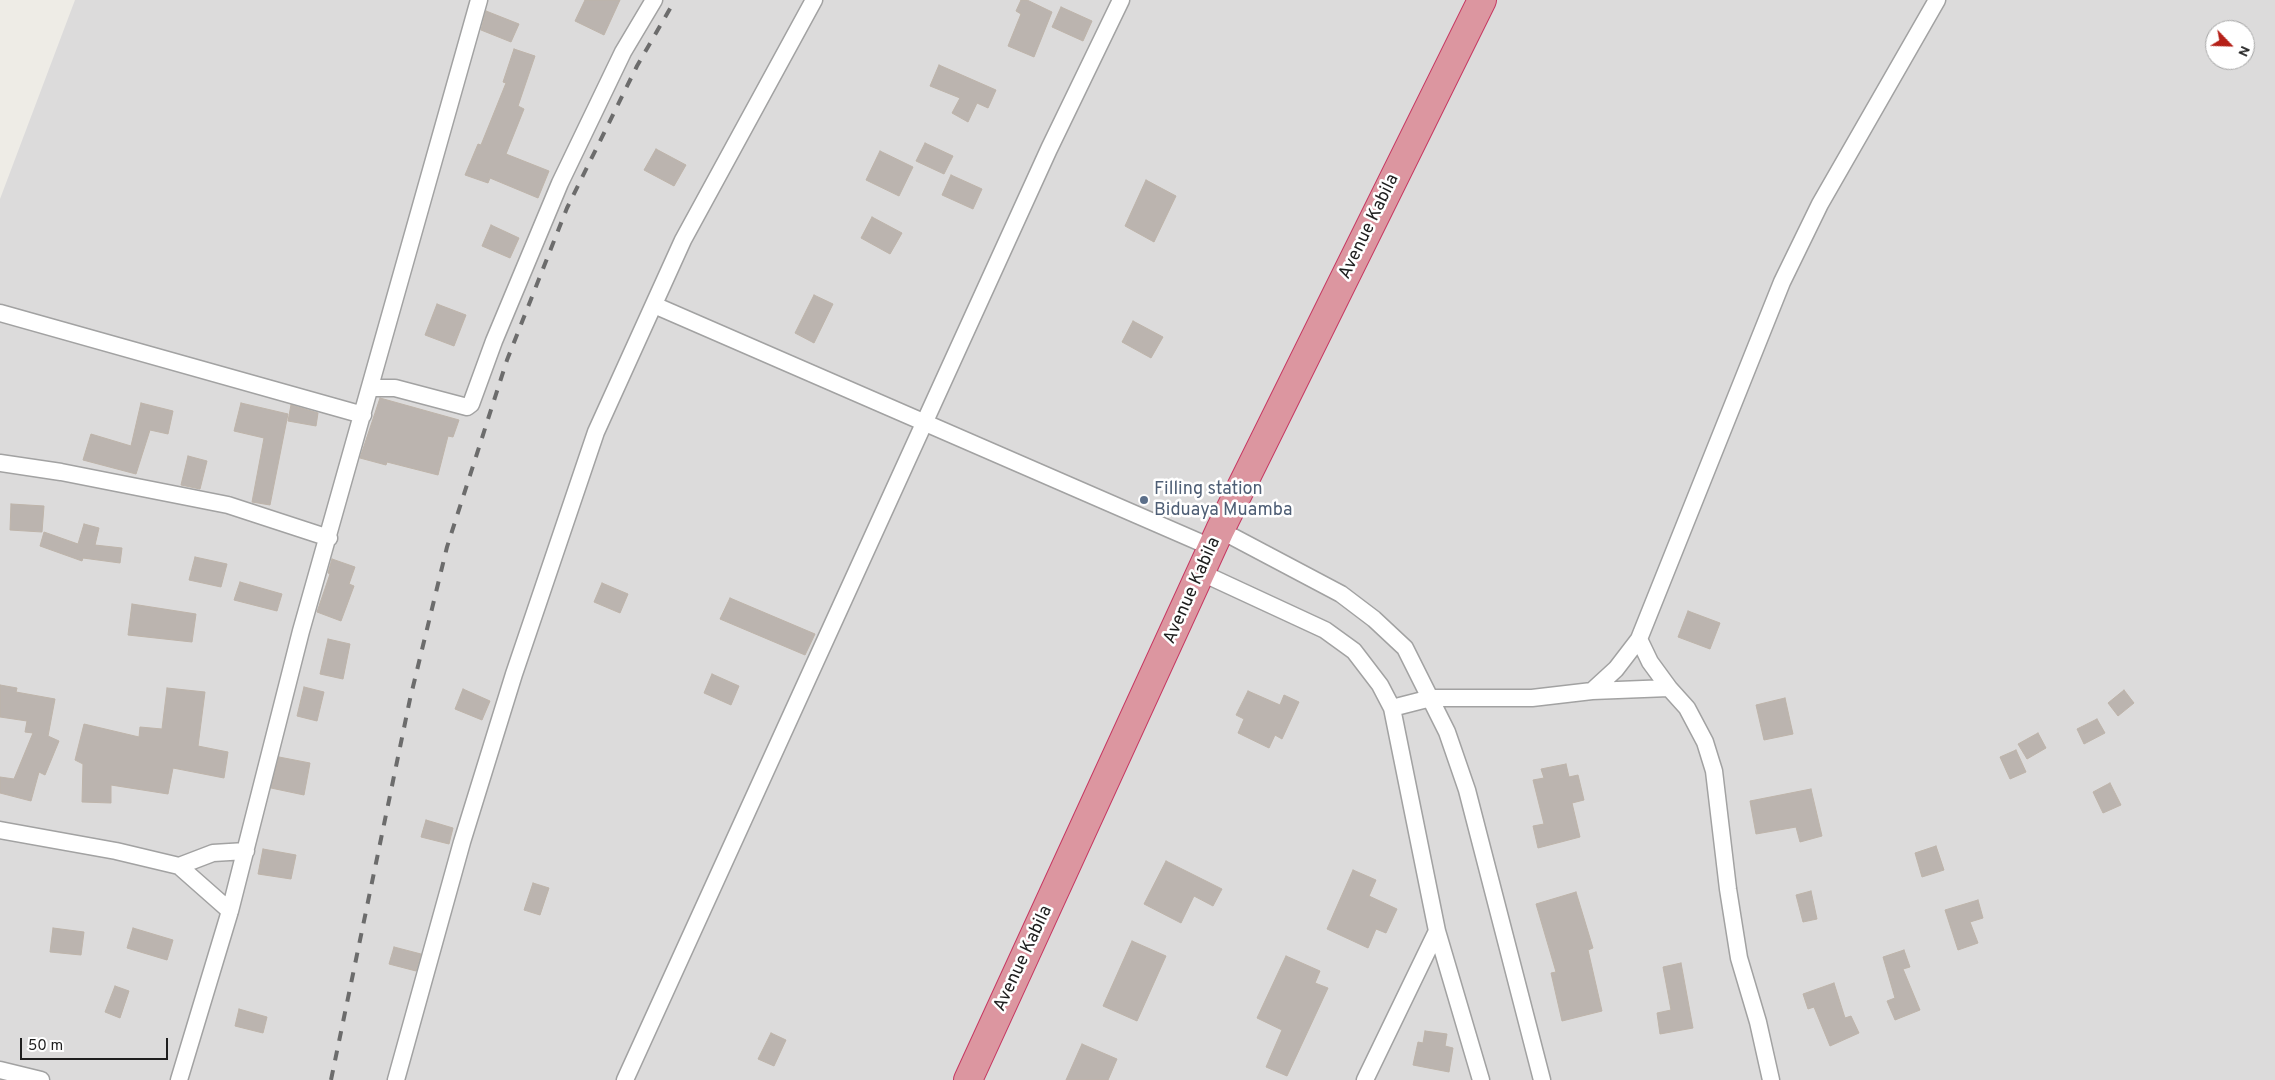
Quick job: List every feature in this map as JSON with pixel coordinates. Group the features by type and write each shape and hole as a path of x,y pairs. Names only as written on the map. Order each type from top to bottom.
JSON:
{"highway":[{"name":"Avenue Kabila","path":"968,1080 1217,539 1482,0"}],"street":[{"path":"179,1080 230,911 301,630 329,538 424,191 479,0"},
{"path":"371,388 395,388 467,407 470,404 494,341 560,184 623,52 654,0"},
{"path":"396,1080 457,860 514,674 596,432 683,240 814,0"},
{"path":"626,1080 1049,149 1121,0"},
{"path":"1592,692 1623,662 1639,639 1782,282 1820,204 1937,0"},
{"path":"654,305 925,424 1217,539 1334,590 1374,619 1406,648 1447,732 1467,790 1542,1080"},
{"path":"0,313 363,415"},
{"path":"0,463 61,472 228,505 329,538"},
{"path":"1202,573 1325,630 1354,651 1380,686 1392,708 1437,931 1482,1080"},
{"path":"1639,639 1650,662 1686,708 1705,742 1714,771 1728,889 1739,958 1758,1022 1771,1080"},
{"path":"1392,708 1431,698 1482,699 1669,688"},
{"path":"0,830 116,851 179,866 230,911"},
{"path":"179,866 201,860 213,853 246,851"},
{"path":"1365,1080 1437,931"},
{"path":"0,1070 41,1080"}],"shaded area":[{"path":"75,0 2275,0 2275,1080 0,1080 0,199"}],"building":[{"path":"585,0 620,0 604,35 575,21"},
{"path":"1021,0 1027,0 1052,12 1034,57 1008,46 1021,14 1016,11"},
{"path":"1061,7 1092,21 1083,41 1052,27"},
{"path":"486,11 519,24 511,42 481,30"},
{"path":"514,49 535,56 518,106 524,109 506,154 549,171 538,198 490,178 488,183 465,175 478,144 481,145 506,83 503,82"},
{"path":"939,65 996,90 988,108 977,103 968,122 952,113 960,98 930,86"},
{"path":"925,143 953,156 944,174 916,161"},
{"path":"656,149 686,165 674,186 644,170"},
{"path":"880,151 913,167 899,196 866,180"},
{"path":"951,175 982,189 973,209 942,195"},
{"path":"1146,180 1176,196 1154,242 1125,226"},
{"path":"872,217 902,233 890,254 861,238"},
{"path":"491,225 519,238 510,258 482,246"},
{"path":"814,295 833,304 814,343 795,333"},
{"path":"437,304 466,315 454,346 425,335"},
{"path":"1133,321 1163,337 1151,358 1122,342"},
{"path":"380,398 459,420 453,437 448,436 438,475 387,462 386,465 360,458"},
{"path":"141,403 173,411 168,434 150,430 136,474 83,460 91,434 131,446"},
{"path":"241,403 288,414 270,505 252,502 264,438 234,431"},
{"path":"291,405 318,413 316,426 288,421"},
{"path":"188,456 207,461 200,489 181,485"},
{"path":"11,504 44,506 42,532 10,530"},
{"path":"84,524 99,528 95,545 122,548 120,563 83,558 82,561 40,546 44,532 78,544"},
{"path":"195,557 227,564 221,587 189,580"},
{"path":"332,559 355,567 349,584 354,586 341,621 317,612 330,574 328,573"},
{"path":"240,582 282,594 277,611 234,600"},
{"path":"602,583 628,594 620,613 594,602"},
{"path":"730,598 815,634 805,655 720,619"},
{"path":"132,604 196,614 192,642 128,635"},
{"path":"1688,611 1720,623 1710,649 1678,637"},
{"path":"328,639 350,644 343,679 320,674"},
{"path":"712,674 739,686 731,705 704,693"},
{"path":"0,685 17,688 16,692 55,699 48,736 59,741 45,775 39,772 31,801 0,793 0,777 14,779 33,733 25,732 27,721 0,717"},
{"path":"304,687 324,692 317,721 297,716"},
{"path":"167,688 205,692 198,746 228,752 224,778 173,768 168,794 111,785 111,803 82,802 83,764 75,760 84,724 139,737 140,727 162,729"},
{"path":"463,689 490,701 482,720 455,709"},
{"path":"2124,690 2134,703 2118,716 2108,703"},
{"path":"1248,691 1280,705 1284,695 1299,702 1282,739 1275,735 1269,748 1238,733 1244,719 1236,715"},
{"path":"1785,698 1793,734 1764,740 1756,705"},
{"path":"2097,719 2105,733 2084,744 2077,729"},
{"path":"2038,733 2046,748 2027,759 2018,744"},
{"path":"2016,750 2026,772 2010,779 2000,757"},
{"path":"279,757 310,763 304,795 271,788"},
{"path":"1566,764 1569,777 1578,775 1584,800 1572,803 1580,837 1538,848 1533,826 1544,824 1533,780 1544,778 1541,769"},
{"path":"2110,783 2121,805 2103,813 2093,792"},
{"path":"1811,789 1822,836 1800,842 1796,827 1756,834 1750,801"},
{"path":"426,820 453,828 449,844 421,837"},
{"path":"1936,846 1944,870 1922,877 1915,853"},
{"path":"263,849 296,855 291,879 258,874"},
{"path":"1166,861 1222,889 1213,906 1194,896 1181,923 1144,904"},
{"path":"1353,870 1376,880 1369,896 1397,909 1386,933 1376,929 1368,948 1327,929"},
{"path":"533,883 549,888 540,915 524,910"},
{"path":"1811,891 1817,919 1803,922 1796,895"},
{"path":"1576,892 1593,948 1588,950 1602,1011 1562,1021 1551,973 1556,972 1536,904"},
{"path":"1978,900 1983,918 1970,922 1978,943 1958,950 1945,910"},
{"path":"53,928 84,932 81,955 50,952"},
{"path":"133,928 173,940 167,960 127,948"},
{"path":"1132,941 1166,956 1137,1021 1103,1006"},
{"path":"394,947 421,954 416,971 389,964"},
{"path":"1904,950 1910,967 1903,969 1920,1010 1895,1020 1887,1001 1895,998 1883,957"},
{"path":"1286,956 1320,971 1315,983 1328,988 1287,1076 1266,1067 1282,1030 1257,1018"},
{"path":"1681,963 1693,1028 1660,1034 1657,1013 1671,1010 1663,967"},
{"path":"1834,983 1845,1018 1851,1016 1859,1033 1830,1046 1814,1007 1808,1009 1803,994"},
{"path":"115,986 129,991 120,1018 105,1012"},
{"path":"239,1009 267,1017 263,1033 235,1026"},
{"path":"1425,1031 1447,1034 1445,1046 1453,1048 1449,1072 1413,1065 1418,1042 1423,1043"},
{"path":"771,1033 786,1040 774,1066 758,1059"},
{"path":"1082,1044 1117,1059 1108,1080 1066,1080"}],"railway":[{"path":"331,1080 410,699 447,547 507,360 567,208 637,66 675,0"}],"place":[{"name":"Filling station Biduaya Muamba","path":"1144,500"}]}
